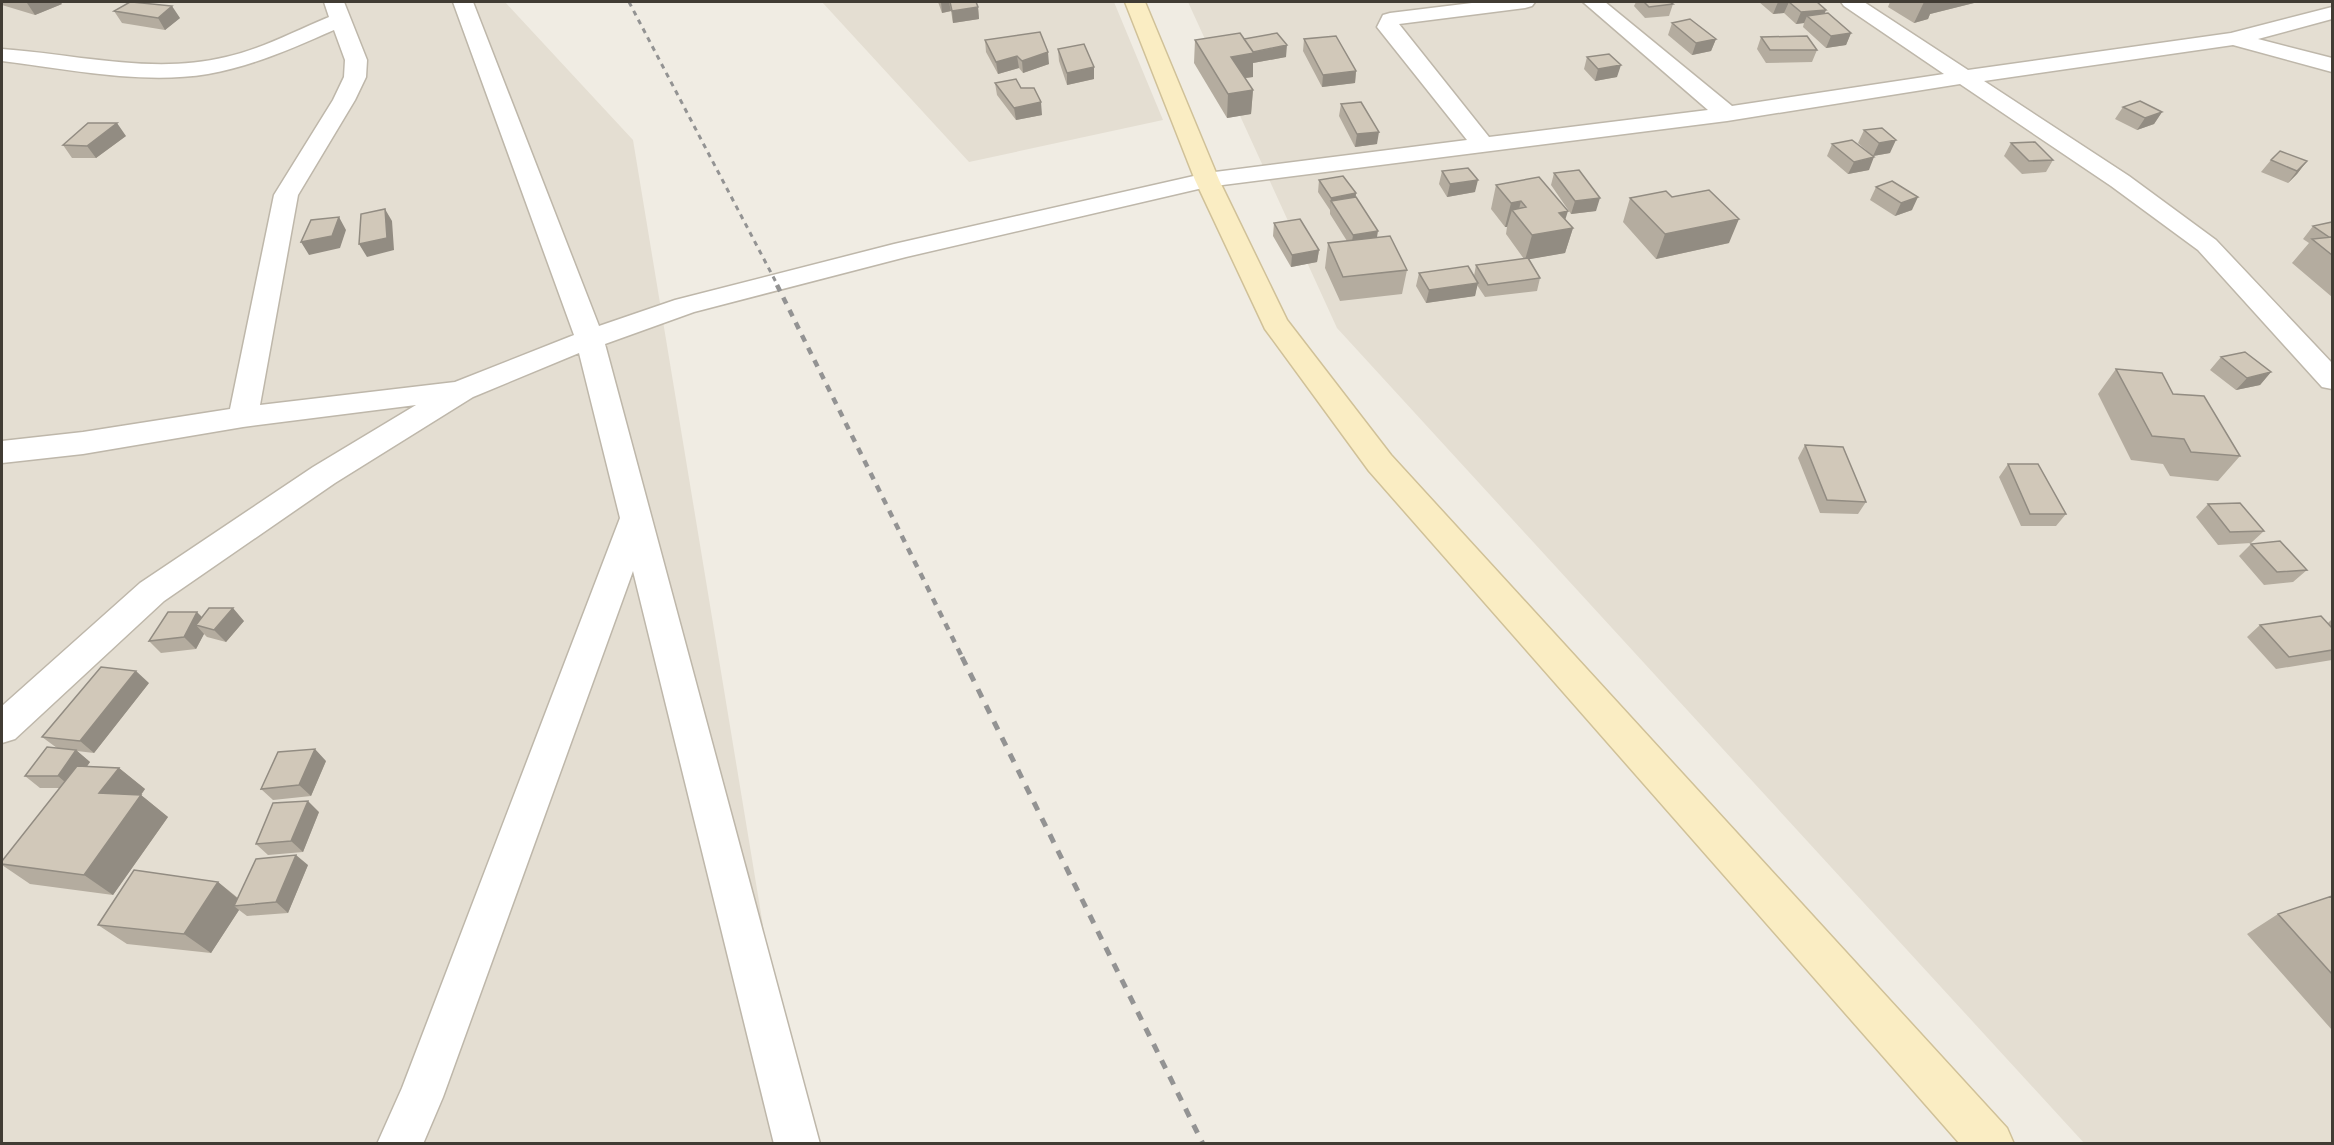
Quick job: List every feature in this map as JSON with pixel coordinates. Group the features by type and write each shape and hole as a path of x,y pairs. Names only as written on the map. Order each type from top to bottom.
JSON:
{"street":[{"path":"463,2 590,340 797,1143"},
{"path":"1135,2 1207,180 1275,323 1380,463 1991,1143"},
{"path":"1483,145 1388,27 1390,19 1526,2"},
{"path":"1593,2 1727,114"},
{"path":"1851,2 2120,181 2207,245 2332,380"},
{"path":"2,55 155,69 202,68 230,63 338,11 356,60 355,77 344,100 286,195 243,417"},
{"path":"2,728 152,592 324,475 463,390 590,340 686,306 903,249 1207,180 1727,114 2232,39 2332,12"},
{"path":"2293,23 2332,27"},
{"path":"2232,39 2332,65"},
{"path":"2,452 83,443 243,417 463,390"},
{"path":"400,1143 426,1086 636,518"}],"shaded area":[{"path":"2,2 505,2 633,140 799,1143 2,1144"},
{"path":"822,2 1114,2 1163,120 969,162"},
{"path":"1188,2 2332,2 2332,1143 2084,1143 1337,328"}],"building":[{"path":"130,2 172,6 158,18 114,11"},
{"path":"950,2 976,2 978,7 952,11"},
{"path":"1644,2 1670,2 1673,4 1649,7"},
{"path":"1789,2 1817,2 1826,10 1801,12"},
{"path":"1828,13 1851,33 1831,36 1807,16"},
{"path":"1690,19 1716,39 1696,43 1672,23"},
{"path":"1040,32 1048,52 1022,61 1017,56 996,62 985,40"},
{"path":"1240,33 1254,53 1231,57 1253,90 1228,94 1195,40"},
{"path":"1277,33 1287,45 1253,52 1244,39"},
{"path":"1336,36 1356,71 1323,75 1304,39"},
{"path":"1807,36 1817,50 1770,50 1761,37"},
{"path":"1084,44 1094,67 1067,73 1058,49"},
{"path":"1609,54 1621,65 1598,69 1587,57"},
{"path":"1016,79 1021,88 1034,88 1041,102 1014,108 995,83"},
{"path":"2140,101 2162,112 2145,118 2123,107"},
{"path":"1361,102 1379,132 1357,134 1341,104"},
{"path":"88,123 117,123 87,146 63,145"},
{"path":"1882,128 1896,140 1879,143 1864,130"},
{"path":"1852,140 1874,157 1854,162 1832,144"},
{"path":"2035,142 2053,160 2029,161 2011,143"},
{"path":"2280,151 2307,161 2297,171 2271,160"},
{"path":"1468,168 1478,180 1450,184 1442,171"},
{"path":"1579,170 1600,198 1575,201 1554,173"},
{"path":"1343,176 1356,193 1331,198 1319,180"},
{"path":"1539,177 1568,211 1559,213 1573,228 1532,235 1512,210 1526,207 1521,201 1511,203 1496,185"},
{"path":"1892,181 1918,197 1901,203 1876,187"},
{"path":"1709,190 1739,219 1665,234 1630,198 1666,191 1672,197"},
{"path":"1356,197 1378,231 1353,235 1331,201"},
{"path":"385,209 387,238 359,244 361,214"},
{"path":"339,217 332,236 301,242 311,220"},
{"path":"1300,219 1319,250 1292,255 1274,223"},
{"path":"2332,222 2332,237 2313,226"},
{"path":"1390,236 1407,270 1343,277 1328,243"},
{"path":"2332,237 2332,255 2312,239"},
{"path":"1528,258 1540,278 1488,285 1476,265"},
{"path":"1468,266 1478,283 1429,290 1419,273"},
{"path":"2245,352 2271,372 2247,378 2221,357"},
{"path":"2116,369 2162,373 2173,394 2204,396 2240,456 2191,452 2184,439 2152,436"},
{"path":"1805,445 1843,447 1866,502 1827,500"},
{"path":"2008,464 2038,464 2066,514 2030,514"},
{"path":"2240,503 2264,531 2230,532 2208,504"},
{"path":"2280,541 2307,570 2277,572 2251,544"},
{"path":"209,608 233,608 214,630 196,625"},
{"path":"168,612 197,612 184,637 149,641"},
{"path":"2321,616 2332,628 2332,650 2289,657 2260,625"},
{"path":"101,667 136,671 80,741 42,737"},
{"path":"47,747 76,750 58,776 25,776"},
{"path":"315,749 299,785 261,789 278,752"},
{"path":"77,766 119,768 99,793 141,795 84,875 2,864 2,861"},
{"path":"308,801 291,841 256,844 273,803"},
{"path":"296,855 276,902 234,906 256,859"},
{"path":"134,870 218,882 184,934 98,925"},
{"path":"2332,896 2332,974 2278,914"}],"railway":[{"path":"629,2 778,286"},
{"path":"777,285 963,659"},
{"path":"962,657 1203,1144"}]}
